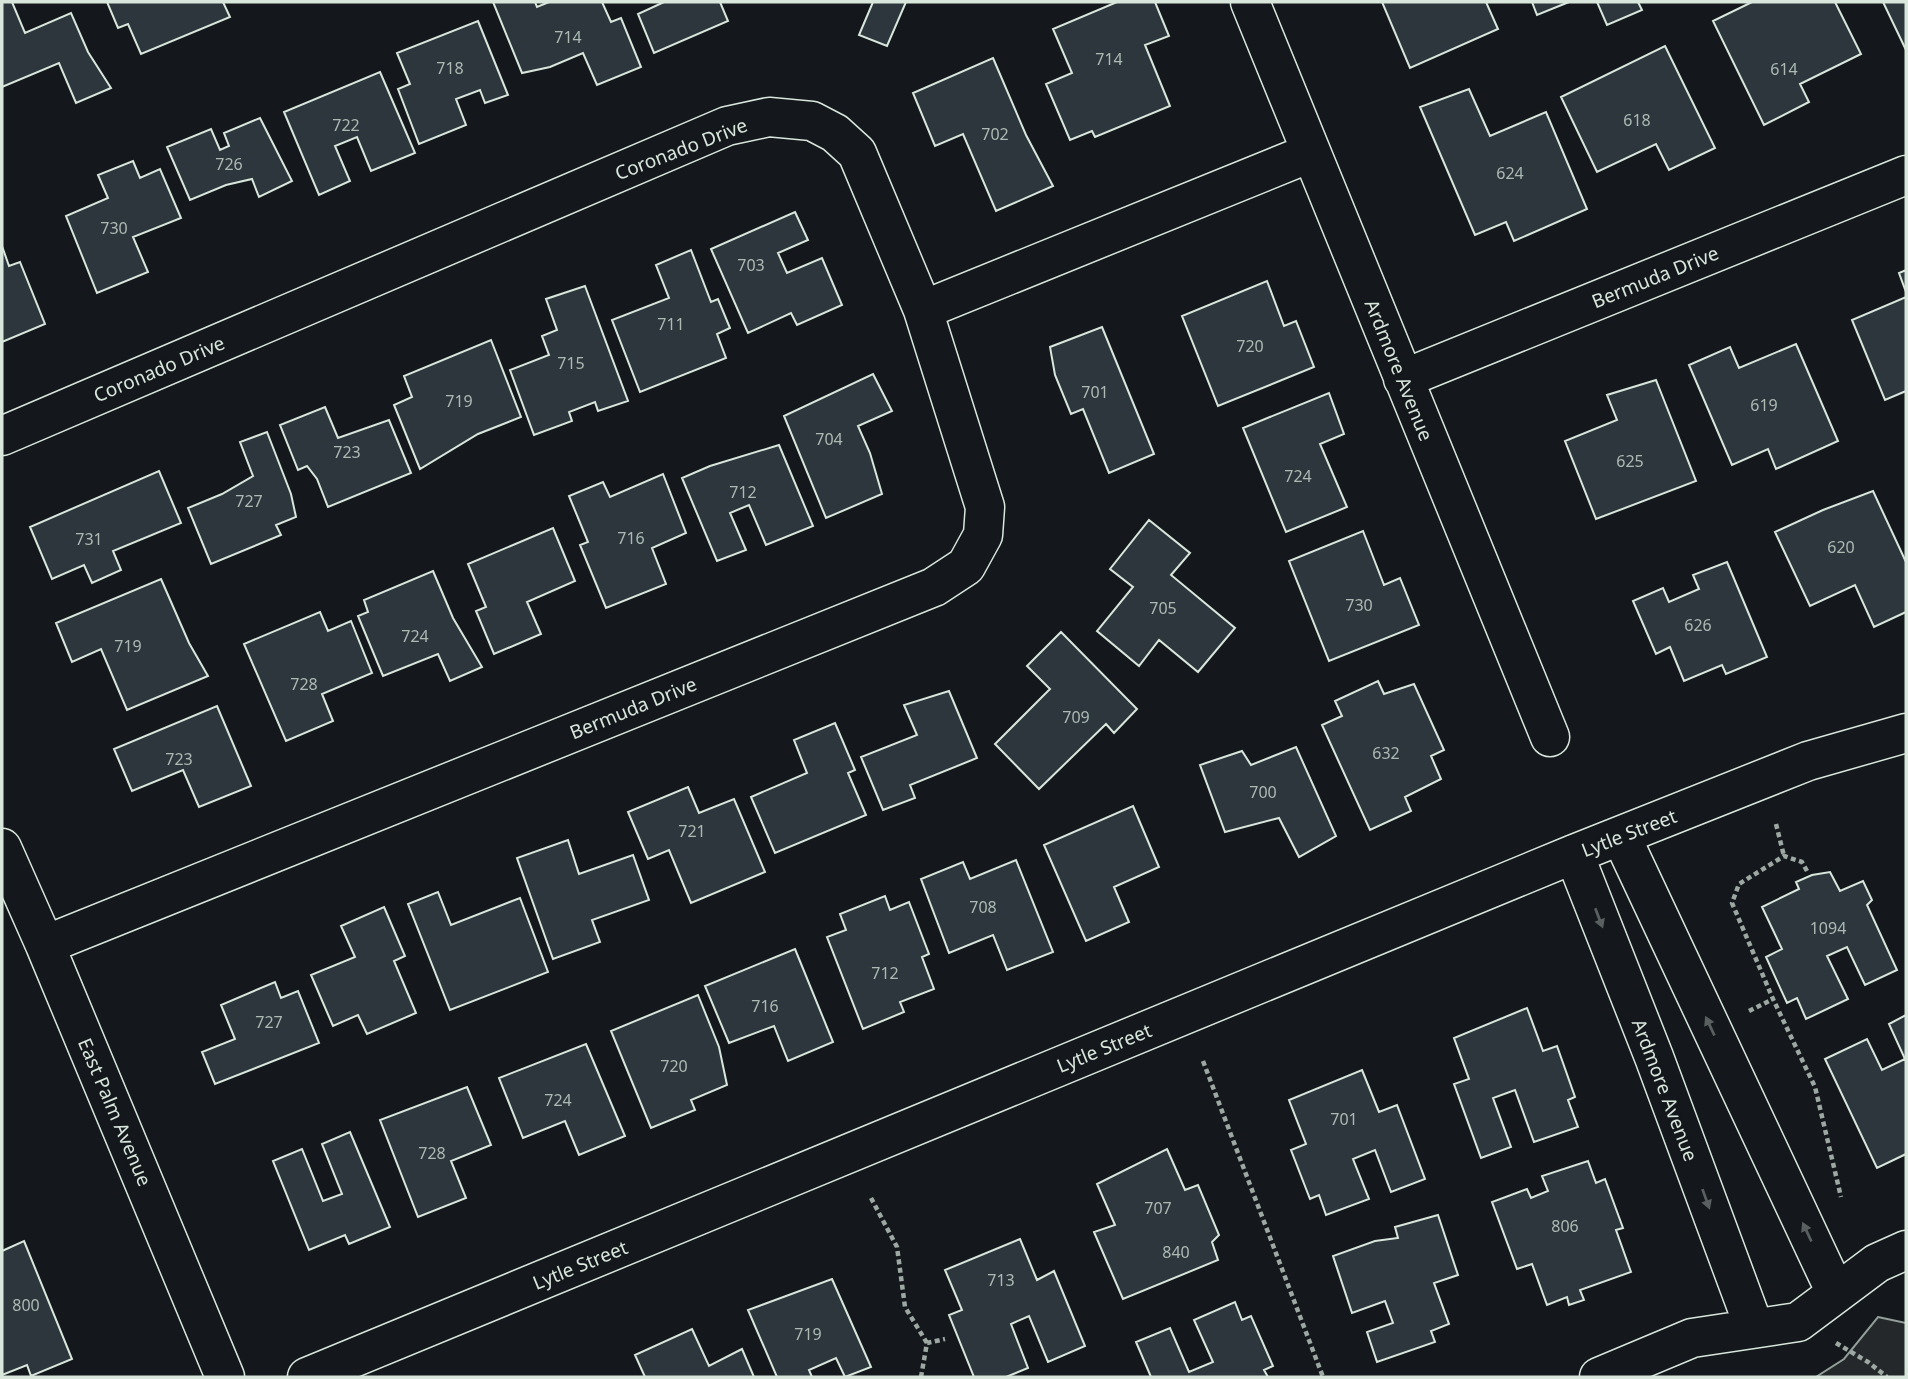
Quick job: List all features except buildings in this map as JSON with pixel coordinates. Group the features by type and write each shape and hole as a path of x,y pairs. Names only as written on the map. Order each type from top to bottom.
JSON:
{"street":[{"name":"Ardmore Avenue","path":"1250,2 1549,737"},
{"name":"Coronado Drive","path":"2,436 727,126 769,117 812,121 835,133 857,153 923,310"},
{"path":"923,310 1310,153"},
{"name":"Bermuda Drive","path":"1403,379 1906,175"},
{"name":"Bermuda Drive","path":"45,945 934,587 966,566 983,535 985,507 923,310"},
{"name":"Lytle Street","path":"307,1377 1574,854 1808,761 1906,733"},
{"path":"1621,836 1836,1293"},
{"name":"East Palm Avenue","path":"2,848 225,1377"},
{"name":"Ardmore Avenue","path":"1574,854 1654,1057 1754,1327"},
{"path":"1599,1377 1692,1338 1798,1322 1877,1263 1906,1250"}],"path":[{"path":"1776,824 1784,856"},
{"path":"1807,871 1802,862 1784,856 1738,884 1732,903 1773,999 1815,1087 1840,1197"},
{"path":"1742,1014 1773,999"},
{"path":"1203,1061 1323,1377"},
{"path":"871,1198 897,1247 905,1307 927,1343 921,1377"},
{"path":"1798,1322 1868,1362 1887,1377"},
{"path":"927,1343 945,1339"}],"shaded area":[{"path":"1878,1317 1906,1323 1906,1377 1816,1377 1844,1359"}]}
